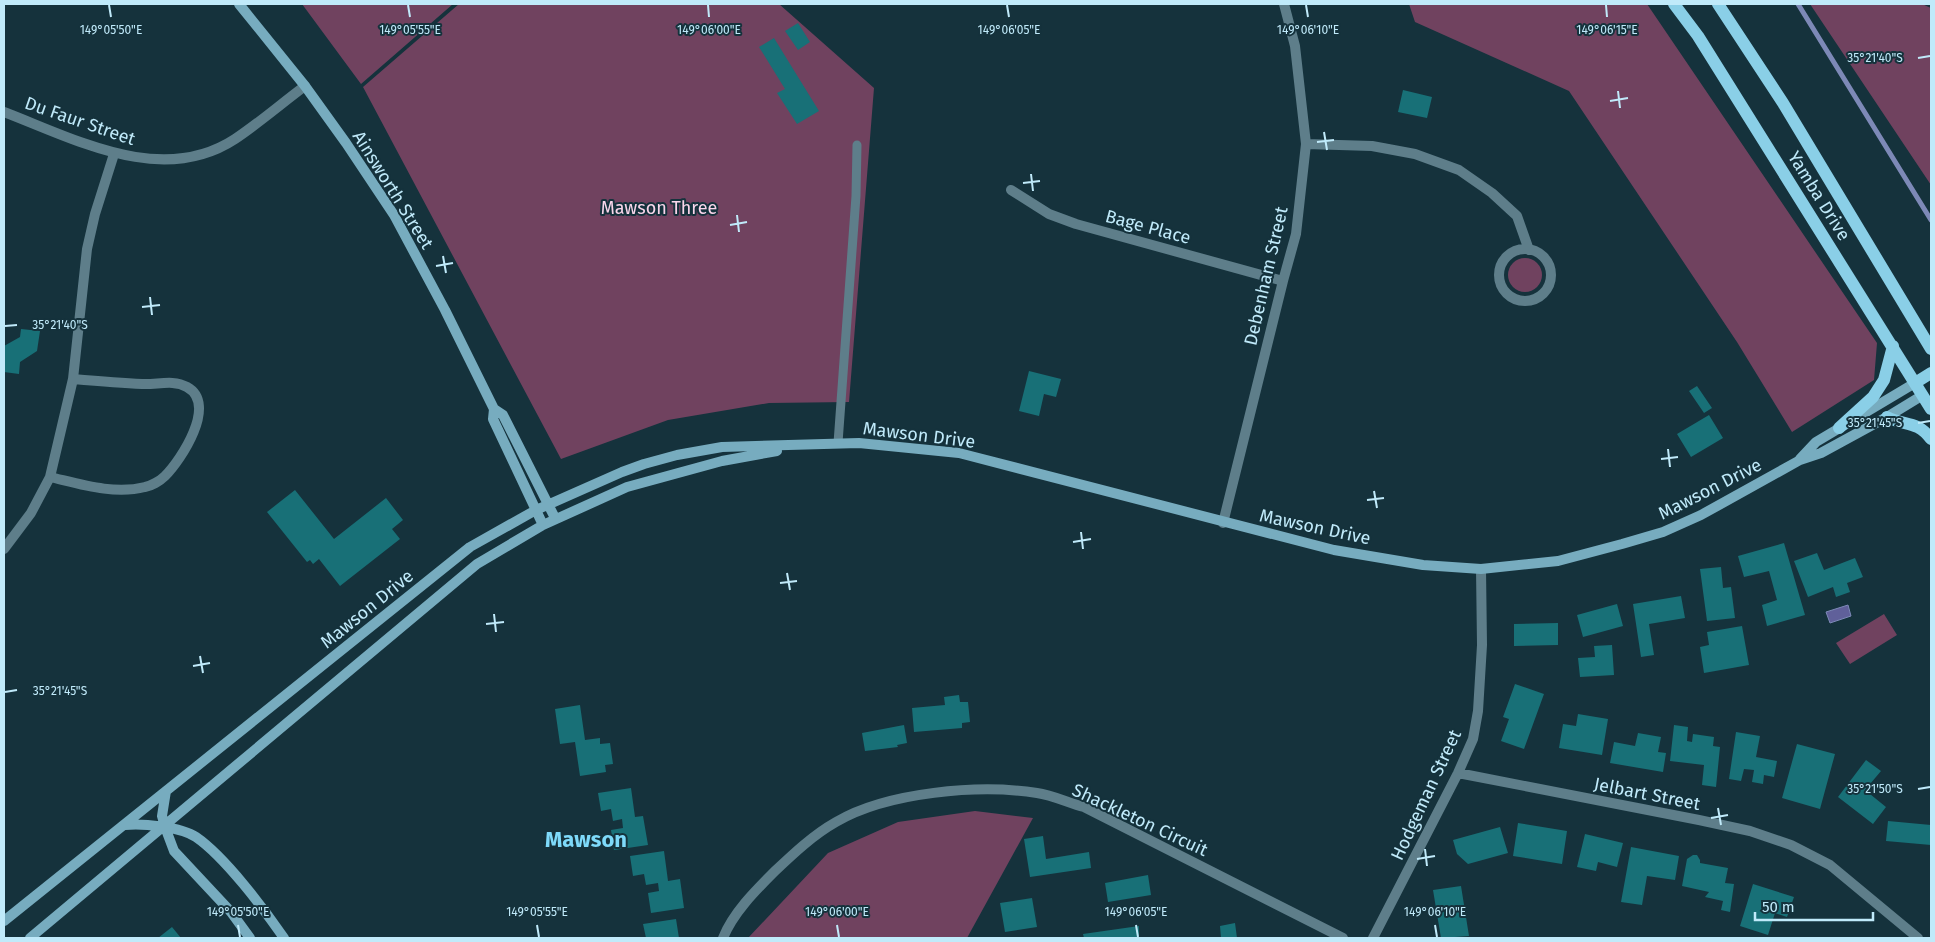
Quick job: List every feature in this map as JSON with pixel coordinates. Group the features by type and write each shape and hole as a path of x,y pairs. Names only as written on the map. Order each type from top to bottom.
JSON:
{"main road":[{"name":"Ainsworth Street","path":"238,4 305,86 394,215 445,310 494,409 503,415 556,518"},
{"name":"Yamba Drive","path":"1674,4 1698,36 1916,383 1927,392 1931,409"},
{"name":"Yamba Drive","path":"1718,4 1783,103 1931,349"},
{"path":"1839,428 1873,397 1884,380 1893,346"},
{"path":"1916,383 1931,373"},
{"name":"Mawson Drive","path":"1800,460 1816,442 1916,383"},
{"name":"Mawson Drive","path":"4,921 470,547 549,504 622,472 678,455 722,447 838,442 959,453 1223,523 1334,550 1423,565 1481,569 1558,560 1663,532 1701,515 1800,460 1822,454 1927,392"},
{"name":"Ainsworth Street","path":"494,409 493,419 543,524"},
{"path":"1887,417 1894,421 1910,423 1926,432 1931,439"},
{"name":"Mawson Drive","path":"30,938 477,564 543,524 627,487 722,461 810,444"},
{"path":"166,791 162,816 174,850 231,912 250,938"},
{"path":"124,825 139,823 165,827 194,836 223,862 284,938"}],"street":[{"name":"Debenham Street","path":"1223,523 1296,234 1306,144 1295,46 1284,4"},
{"name":"Du Faur Street","path":"4,112 114,154 152,160 182,159 209,152 234,140 305,86"},
{"path":"1306,144 1372,146 1414,154 1459,170 1492,193 1517,216 1529,250"},
{"path":"4,549 31,513 50,477 73,379 87,249 95,214 114,154"},
{"name":"Bage Place","path":"1011,190 1049,214 1076,224 1283,281"},
{"path":"1529,250 1537,252 1544,258 1548,265 1550,282 1540,296 1524,301 1508,295 1499,281 1499,273 1501,265 1512,252 1529,250"},
{"path":"50,477 111,489 130,490 146,487 164,478 175,465 196,427 199,412 196,398 189,388 177,382 144,384 73,379"},
{"name":"Hodgeman Street","path":"1373,938 1458,774 1473,739 1478,711 1482,645 1481,569"},
{"name":"Jelbart Street","path":"1458,774 1708,822 1750,831 1791,845 1830,865 1918,938"},
{"name":"Shackleton Circuit","path":"723,938 726,930 754,891 796,850 836,821 879,803 934,793 992,789 1038,793 1084,807 1343,938"}],"lane":[{"path":"838,442 856,196 857,145"}],"green space":[{"path":"302,4 453,4 361,84"},
{"name":"Mawson Three","path":"459,4 779,4 874,88 849,402 769,403 668,420 561,459 363,87"},
{"path":"1409,4 1647,4 1877,343 1874,380 1792,432 1737,342 1569,91 1415,22"},
{"path":"1810,4 1922,4 1931,8 1931,185"},
{"path":"1525,258 1532,259 1537,263 1541,268 1541,282 1537,287 1532,291 1525,292 1518,291 1513,287 1509,282 1508,275 1509,268 1513,263 1518,259"},
{"path":"1884,614 1897,635 1850,664 1836,643"},
{"path":"975,811 1033,818 967,938 748,938 828,853 898,822"}],"water":[{"path":"1848,605 1851,616 1830,623 1826,612"}],"building":[{"path":"798,23 810,42 798,50 785,31"},
{"path":"774,38 819,111 797,124 777,93 785,89 759,47"},
{"path":"1403,90 1432,97 1427,118 1398,112"},
{"path":"21,329 40,331 37,351 20,362 19,374 4,372 4,346 20,337"},
{"path":"1029,371 1061,379 1056,397 1044,394 1039,416 1019,411"},
{"path":"1697,386 1712,408 1704,413 1689,391"},
{"path":"1709,415 1723,438 1691,457 1677,434"},
{"path":"295,490 334,539 386,498 403,520 392,529 400,539 340,586 319,559 313,564 310,560 307,562 267,512"},
{"path":"1784,543 1805,615 1767,626 1762,605 1777,600 1769,571 1744,577 1738,556"},
{"path":"1817,553 1824,570 1855,558 1863,577 1847,583 1850,592 1836,597 1833,587 1808,597 1794,561"},
{"path":"1721,567 1723,588 1731,587 1735,618 1707,621 1700,569"},
{"path":"1681,596 1685,618 1649,624 1654,655 1641,657 1633,604"},
{"path":"1617,604 1623,626 1583,637 1577,615"},
{"path":"1558,623 1558,645 1514,646 1514,624"},
{"path":"1742,626 1749,665 1704,673 1700,647 1709,645 1707,632"},
{"path":"1612,645 1614,675 1580,677 1578,658 1595,657 1594,646"},
{"path":"1515,684 1544,694 1524,749 1501,741 1509,719 1503,717"},
{"path":"959,695 960,702 968,702 970,722 962,723 962,728 914,732 912,708 945,705 944,697"},
{"path":"580,705 585,740 600,738 600,744 610,743 613,764 605,765 606,772 580,776 575,742 560,744 555,709"},
{"path":"1578,714 1608,719 1602,755 1559,748 1563,724 1576,726"},
{"path":"904,725 907,743 897,745 898,747 865,751 862,733"},
{"path":"1674,725 1688,727 1687,741 1692,742 1693,734 1714,737 1713,746 1720,747 1716,787 1702,785 1704,765 1670,761"},
{"path":"1736,732 1760,736 1756,757 1777,761 1774,777 1764,775 1763,784 1752,782 1754,770 1744,769 1741,781 1729,779"},
{"path":"1638,733 1661,737 1658,752 1666,753 1663,772 1610,763 1614,742 1635,746"},
{"path":"1797,744 1835,754 1820,809 1782,798"},
{"path":"1866,760 1881,771 1865,790 1886,807 1873,824 1838,797"},
{"path":"631,788 635,817 643,816 648,845 614,850 611,830 623,828 622,819 613,821 611,809 601,811 598,793"},
{"path":"1888,821 1931,825 1931,845 1886,841"},
{"path":"1518,823 1567,831 1562,864 1513,856"},
{"path":"1500,827 1508,853 1468,864 1457,854 1453,840"},
{"path":"1585,834 1623,843 1617,867 1598,862 1596,871 1577,867"},
{"path":"1043,836 1046,859 1089,852 1091,868 1030,877 1024,839"},
{"path":"1631,847 1679,856 1675,880 1647,876 1642,905 1621,902"},
{"path":"664,851 668,881 680,879 684,908 651,913 648,893 659,891 658,883 646,885 644,874 633,876 630,856"},
{"path":"1697,855 1700,863 1728,868 1725,883 1734,884 1730,912 1721,910 1723,901 1705,897 1709,892 1682,886 1687,859"},
{"path":"1148,875 1151,895 1108,902 1105,883"},
{"path":"1753,884 1794,897 1787,917 1775,913 1768,935 1740,926"},
{"path":"1461,886 1469,936 1441,938 1433,890"},
{"path":"1032,898 1037,927 1005,932 1000,903"},
{"path":"676,919 679,938 646,938 643,924"},
{"path":"1235,923 1237,938 1221,938 1220,926"},
{"path":"1139,926 1139,938 1084,938 1083,934"},
{"path":"172,927 181,938 158,938"}],"waterway":[{"path":"1798,4 1931,220"}],"district":[{"name":"Mawson","path":"586,839"}]}
